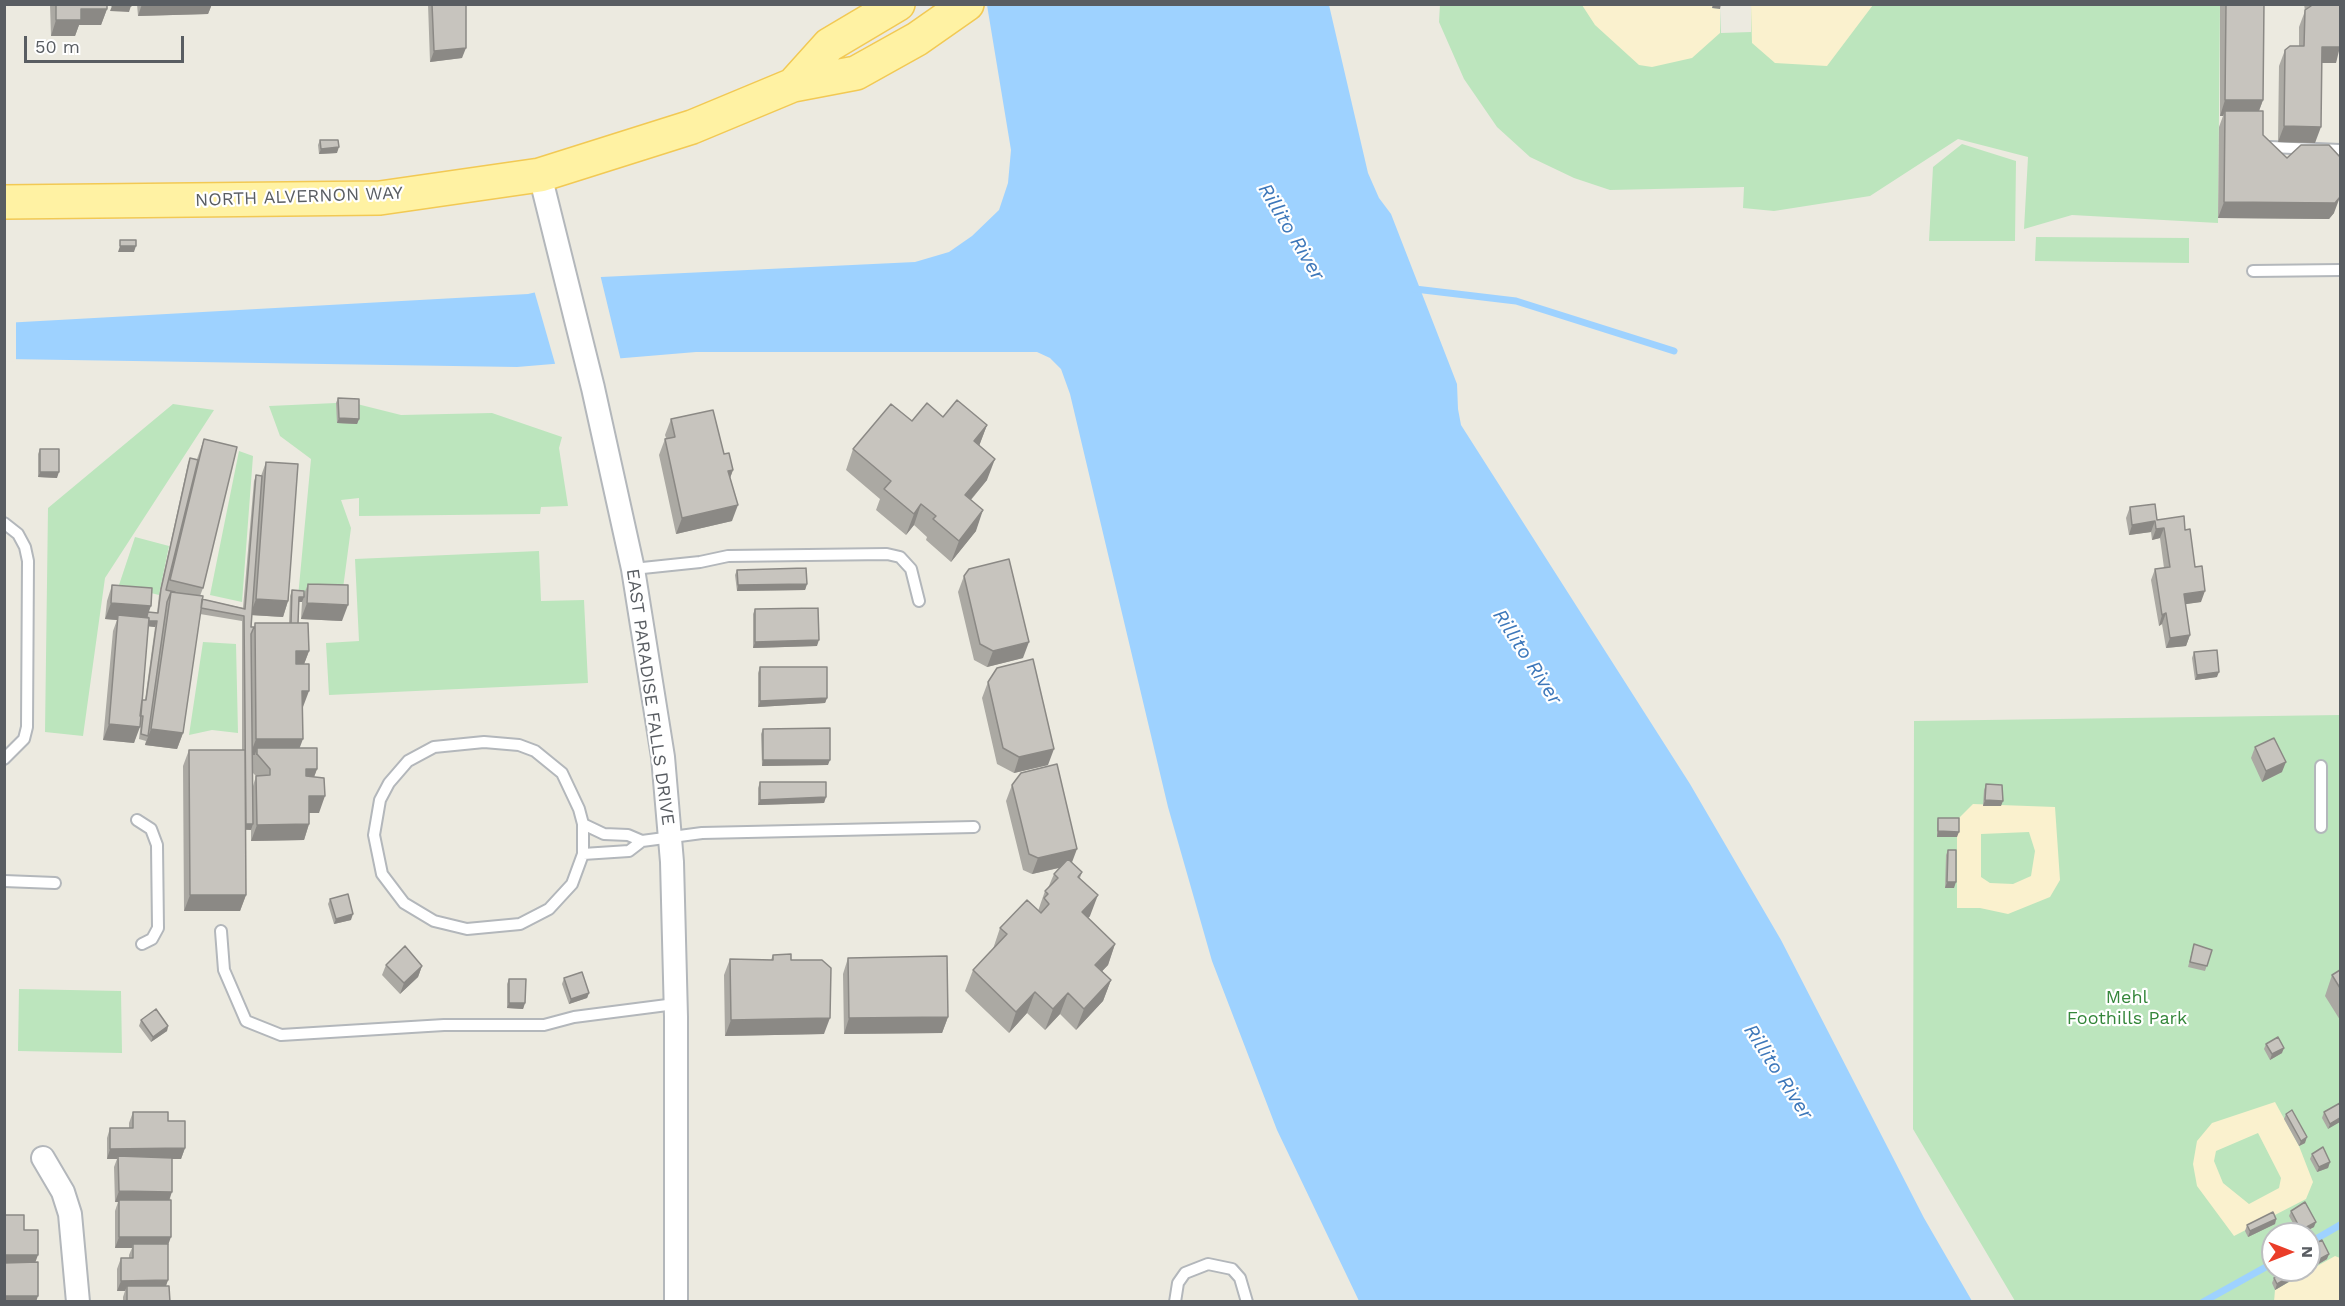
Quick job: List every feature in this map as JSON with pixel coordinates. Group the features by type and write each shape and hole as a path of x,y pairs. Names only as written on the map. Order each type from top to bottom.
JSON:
{"main road":[{"name":"NORTH ALVERNON WAY","path":"793,85 829,45 898,4"},
{"name":"NORTH ALVERNON WAY","path":"4,202 380,198 540,175 692,127 793,85 856,73 918,39 963,8"}],"street":[{"name":"EAST PARADISE FALLS DRIVE","path":"540,175 593,388 633,569 663,757 670,836 675,1004 676,1302"},
{"path":"43,1158 59,1183 70,1214 78,1302"}],"lane":[{"path":"2270,147 2340,150"},
{"path":"2253,271 2340,270"},
{"path":"4,523 18,534 25,547 28,573 27,727 24,740 4,759"},
{"path":"633,569 700,562 728,556 887,554 900,557 911,569 919,601"},
{"path":"466,742 519,745 548,759 562,773 572,790 583,824 583,854 572,884 549,909 520,924 467,929 434,921 404,903 382,874 374,835 380,800 388,783 403,766 420,753 434,747 466,742"},
{"path":"2320,827 2321,766"},
{"path":"136,820 151,829 157,845 158,928 152,939 141,944"},
{"path":"583,824 604,834 628,835 642,841"},
{"path":"583,854 629,851 642,841 670,836 739,831 974,827"},
{"path":"4,881 55,883"},
{"path":"222,931 224,970 246,1021 281,1035 444,1025 544,1025 574,1017 675,1004"},
{"path":"1175,1302 1178,1282 1185,1273 1208,1264 1232,1269 1240,1278 1247,1302"}],"green space":[{"path":"1440,4 1712,5 1712,8 1720,9 1721,33 1751,32 1751,5 2220,5 2218,223 2072,215 2024,229 2028,157 1958,139 1870,196 1774,211 1743,208 1744,187 1610,190 1574,178 1530,157 1497,127 1464,79 1439,22"},
{"path":"1962,144 2016,161 2015,241 1929,241 1933,167"},
{"path":"2036,237 2189,238 2189,263 2035,261"},
{"path":"336,403 338,423 357,404 401,415 492,413 562,437 559,448 568,506 541,507 540,514 359,516 359,498 341,500 351,528 342,596 298,597 311,459 280,436 269,406"},
{"path":"173,404 214,410 105,578 83,736 45,732 48,508"},
{"path":"239,451 253,456 242,602 210,595"},
{"path":"135,537 169,546 159,595 119,585"},
{"path":"539,551 541,601 584,600 588,683 329,695 326,643 359,641 355,559"},
{"path":"203,642 236,644 238,733 212,730 189,735"},
{"name":"Mehl Foothills Park","path":"2340,715 2340,1301 2015,1301 1913,1129 1914,721"},
{"path":"19,989 121,991 122,1053 18,1051"}],"sand":[{"path":"1751,4 1873,5 1827,66 1775,63 1752,43"},
{"path":"1582,5 1712,5 1712,8 1720,9 1720,33 1692,58 1652,67 1639,65 1595,25"},
{"path":"1973,804 2055,807 2060,880 2050,897 2008,914 1980,908 1957,908 1957,820","holes":["2029,832 2035,851 2031,876 2013,884 1990,883 1981,877 1981,834"]},
{"path":"2275,1102 2299,1146 2313,1182 2306,1199 2234,1236 2197,1186 2193,1164 2197,1141 2212,1123","holes":["2258,1133 2281,1178 2279,1188 2249,1204 2223,1183 2214,1161 2216,1151"]},
{"path":"2335,1256 2340,1258 2340,1301 2274,1302 2275,1290 2289,1282 2321,1282 2321,1264"}],"water":[{"name":"Rillito River","path":"987,5 1329,5 1368,173 1379,198 1391,214 1457,384 1461,425 1690,784 1781,940 1924,1218 1972,1301 1359,1301 1277,1130 1212,961 1168,807 1070,394 1061,369 1050,358 1037,352 696,352 517,367 5,359 4,323 528,294 601,277 915,262 949,252 972,236 999,210 1008,183 1011,150"}],"pier":[{"path":"600,274 621,361 556,367 534,290"},
{"path":"5,321 16,321 16,361 5,362"}],"building":[{"path":"56,4 107,4 107,9 81,9 81,20 56,20"},
{"path":"112,4 131,4 131,6 112,6"},
{"path":"432,4 466,4 466,48 434,51"},
{"path":"2226,4 2264,4 2263,100 2225,100"},
{"path":"2311,4 2340,4 2340,47 2322,47 2321,127 2284,126 2285,50 2290,46 2304,46 2305,10"},
{"path":"2225,111 2263,111 2263,135 2287,158 2301,145 2329,145 2340,157 2340,197 2335,203 2224,202"},
{"path":"320,140 338,140 339,147 321,149"},
{"path":"120,240 136,240 136,246 120,246"},
{"path":"338,398 359,399 359,419 339,418"},
{"path":"957,400 987,425 974,441 995,459 965,495 983,510 959,541 933,519 936,516 921,504 914,514 884,489 891,481 853,449 891,404 912,421 927,403 943,417"},
{"path":"713,410 724,454 729,453 733,470 728,471 738,505 682,518 665,439 675,437 671,419"},
{"path":"204,439 237,447 203,588 170,580"},
{"path":"40,449 59,449 59,472 40,472"},
{"path":"190,458 198,460 166,590 175,592 171,592 167,602 148,736 141,734 143,716 140,716 142,700 146,700 157,621 149,621 147,616 148,612 158,613 161,589"},
{"path":"266,462 298,464 288,601 256,599"},
{"path":"256,475 262,476 251,627 254,627 251,634 253,824 246,824 244,616 201,608 202,599 245,609"},
{"path":"2155,504 2157,520 2184,516 2185,530 2190,529 2195,567 2202,566 2205,591 2184,594 2190,635 2170,638 2166,613 2162,615 2155,569 2170,567 2164,528 2156,529 2155,521 2132,525 2130,507"},
{"path":"1009,559 1029,642 993,651 980,644 964,576 969,569"},
{"path":"806,568 807,584 738,585 737,570"},
{"path":"308,584 348,585 348,605 307,603"},
{"path":"112,585 152,588 151,606 111,603"},
{"path":"292,590 304,591 304,597 299,597 298,623 291,623"},
{"path":"171,592 203,596 183,733 151,729"},
{"path":"818,608 819,640 755,642 755,609"},
{"path":"118,615 149,618 140,727 109,724"},
{"path":"255,623 308,623 309,651 296,651 296,664 309,664 309,691 302,691 303,739 256,739"},
{"path":"2217,650 2219,672 2197,675 2194,652"},
{"path":"1033,659 1054,749 1019,757 1003,748 988,682 997,668"},
{"path":"760,667 827,667 827,698 760,701"},
{"path":"830,728 830,760 763,760 763,729"},
{"path":"2274,738 2286,762 2266,771 2255,747"},
{"path":"257,748 317,748 317,769 306,769 306,776 324,778 325,796 309,796 309,824 257,825 256,776 270,775 270,769 257,754"},
{"path":"189,750 245,750 246,895 190,895"},
{"path":"1057,764 1077,849 1038,858 1029,854 1012,785 1021,773"},
{"path":"760,782 826,782 826,797 760,800"},
{"path":"1986,784 2002,785 2003,801 1985,800"},
{"path":"1938,818 1959,818 1959,832 1938,831"},
{"path":"1948,850 1956,850 1956,882 1947,882"},
{"path":"1068,859 1082,872 1078,877 1098,895 1082,912 1115,944 1095,965 1111,980 1084,1009 1068,993 1053,1009 1035,992 1016,1012 973,970 1007,934 1000,928 1027,900 1041,913 1049,904 1044,898 1048,894 1045,891 1058,878 1054,874"},
{"path":"348,894 353,914 336,919 330,899"},
{"path":"2194,944 2212,950 2207,966 2190,962"},
{"path":"405,946 422,966 404,983 386,965"},
{"path":"791,954 791,960 822,960 831,968 830,1018 731,1020 730,959 773,960 773,955"},
{"path":"947,956 948,1017 849,1018 848,958"},
{"path":"2340,970 2340,988 2332,975"},
{"path":"582,972 589,993 571,999 564,978"},
{"path":"509,979 526,979 525,1003 509,1003"},
{"path":"156,1009 168,1026 153,1037 141,1020"},
{"path":"2278,1037 2284,1048 2272,1054 2266,1044"},
{"path":"2340,1103 2340,1118 2330,1124 2324,1112"},
{"path":"2292,1110 2307,1137 2301,1141 2286,1114"},
{"path":"133,1112 168,1112 168,1121 185,1121 185,1148 110,1149 110,1128 133,1128"},
{"path":"2323,1147 2330,1162 2319,1167 2312,1154"},
{"path":"118,1156 172,1158 172,1192 119,1191"},
{"path":"119,1200 171,1200 171,1237 119,1237"},
{"path":"2305,1202 2316,1222 2297,1222 2291,1211"},
{"path":"2273,1212 2276,1219 2261,1222 2261,1226 2250,1231 2247,1225"},
{"path":"4,1215 24,1215 24,1230 38,1230 38,1255 4,1255"},
{"path":"2321,1241 2329,1254 2321,1258"},
{"path":"133,1244 168,1244 168,1280 121,1281 121,1258 133,1258"},
{"path":"38,1262 38,1296 4,1296 4,1263"},
{"path":"127,1286 169,1286 170,1302 127,1302"}],"waterway":[{"path":"1415,289 1516,301 1674,351"},
{"path":"2321,1236 2340,1225"},
{"path":"2203,1302 2261,1270"}]}
